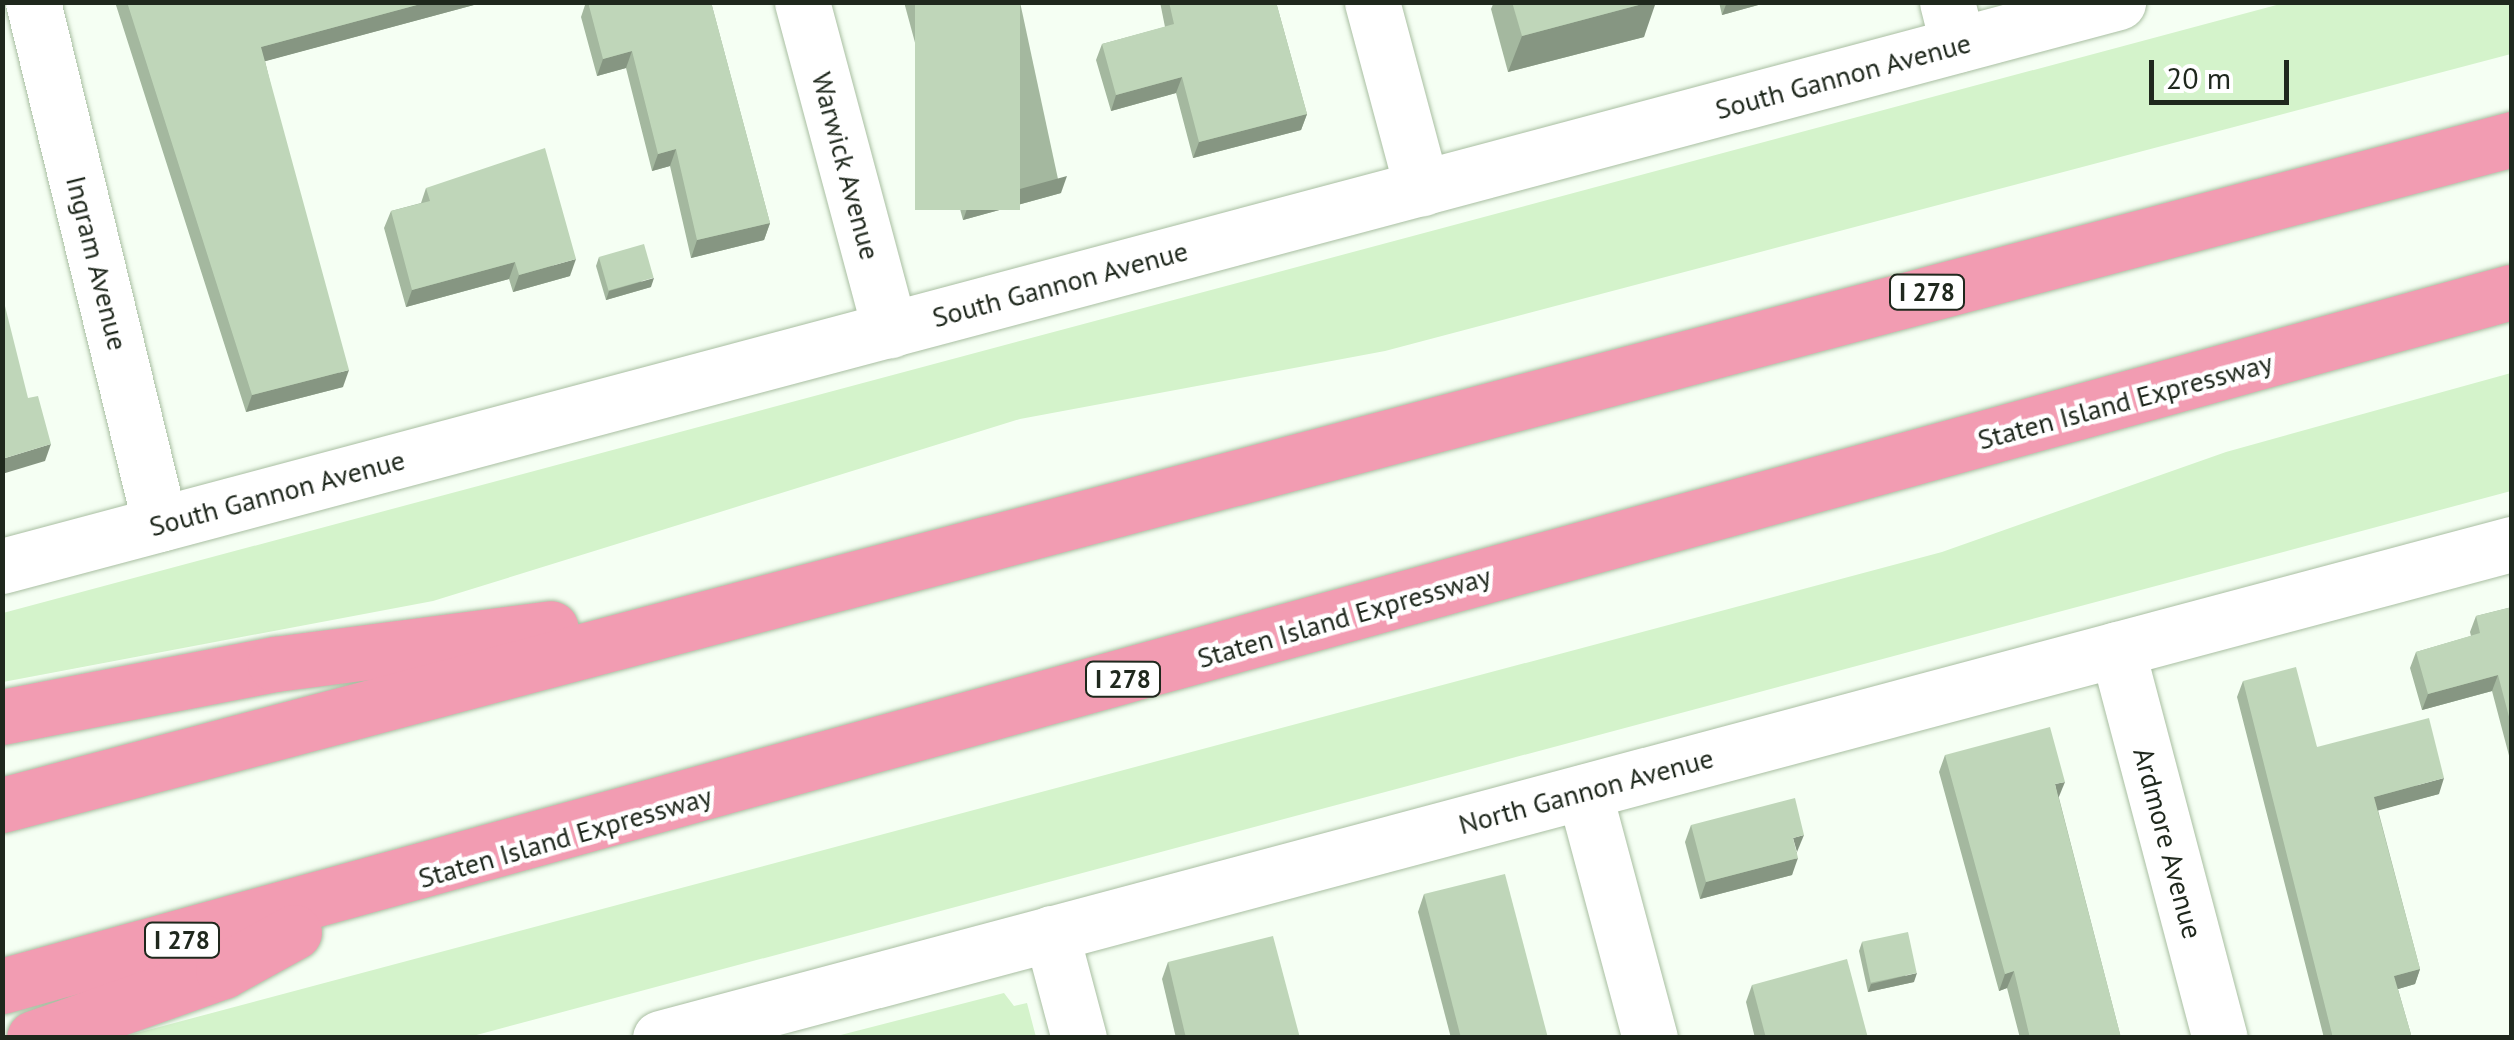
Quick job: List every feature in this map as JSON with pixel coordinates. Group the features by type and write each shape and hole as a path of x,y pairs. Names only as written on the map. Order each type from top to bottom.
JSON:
{"highway":[{"name":"I 278","path":"2,805 2512,139"},
{"name":"Staten Island Expressway","path":"2,986 362,894 2512,292"},
{"path":"2,717 275,664 767,600"},
{"path":"34,1038 223,971 362,894"}],"main road":[{"name":"Ingram Avenue","path":"32,2 160,524"},
{"name":"Warwick Avenue","path":"802,2 890,330"},
{"path":"1372,2 1422,188"},
{"name":"South Gannon Avenue","path":"2,566 1422,188 1953,24 2118,2"},
{"name":"North Gannon Avenue","path":"660,1038 2512,544"},
{"name":"Ardmore Avenue","path":"2117,649 2220,1038"},
{"path":"1584,792 1650,1038"},
{"path":"1051,933 1079,1038"}],"green space":[{"path":"2284,3 2511,3 2511,54 1385,351 1020,419 433,601 3,682 3,613"},
{"path":"2511,373 2511,491 469,1037 118,1038 1942,552 2226,452"},
{"path":"1004,993 1014,1006 1027,1003 1036,1037 833,1037"}],"building":[{"path":"127,2 428,2 261,47 349,370 252,395"},
{"path":"588,2 711,2 770,223 697,240 676,149 658,154 632,51 603,59"},
{"path":"915,2 1020,2 1020,210 915,210"},
{"path":"1169,2 1276,2 1307,114 1199,142 1182,77 1116,95 1102,44 1174,24"},
{"path":"1512,2 1650,2 1522,36"},
{"path":"545,148 576,259 519,275 515,262 412,290 391,211 430,201 426,188"},
{"path":"644,244 654,278 608,291 599,257"},
{"path":"2,294 28,398 38,396 51,444 2,459"},
{"path":"2512,607 2512,728 2498,675 2428,694 2416,652 2480,633 2476,616"},
{"path":"2296,667 2317,747 2429,718 2444,778 2374,797 2420,969 2394,976 2412,1038 2333,1038 2243,681"},
{"path":"2050,727 2065,782 2055,784 2121,1038 2030,1038 2014,971 2005,974 1945,755"},
{"path":"1795,798 1804,835 1793,838 1798,858 1706,882 1691,825"},
{"path":"1505,874 1548,1038 1461,1038 1424,894"},
{"path":"1908,932 1917,973 1871,983 1862,942"},
{"path":"1273,936 1300,1038 1186,1038 1168,962"},
{"path":"1847,959 1868,1038 1766,1038 1752,985"}]}
